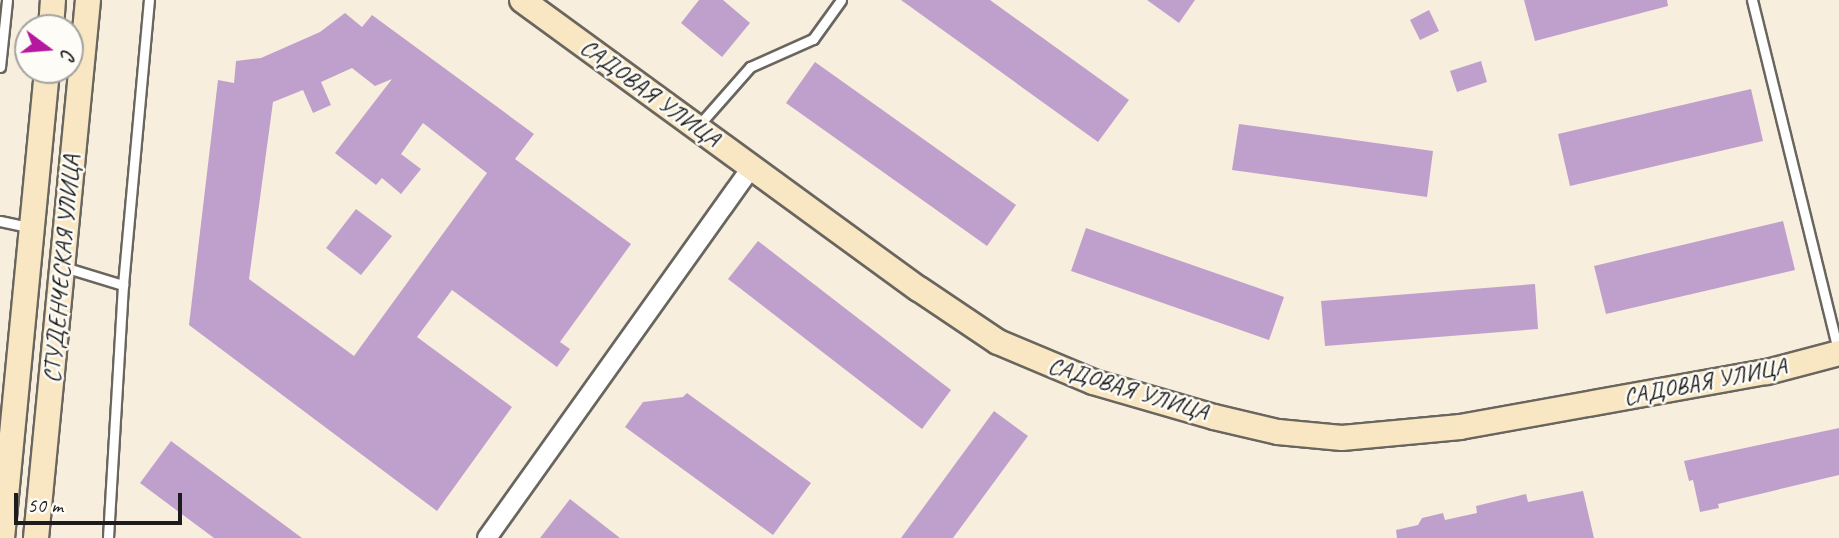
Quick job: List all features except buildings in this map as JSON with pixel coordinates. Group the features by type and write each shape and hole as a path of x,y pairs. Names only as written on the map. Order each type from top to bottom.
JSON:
{"main road":[{"name":"СТУДЕНЧЕСКАЯ УЛИЦА","path":"36,538 88,0"},
{"name":"САДОВАЯ УЛИЦА","path":"522,0 919,289 998,342 1093,382 1278,432 1342,438 1460,427 1768,372 1839,353"},
{"name":"СТУДЕНЧЕСКАЯ УЛИЦА","path":"2,538 6,442 34,229 46,84"}],"street":[{"path":"487,538 752,167"}],"lane":[{"path":"0,67 7,0"},
{"path":"108,538 123,285 149,0"},
{"path":"697,127 750,67 813,39 841,0"},
{"path":"1752,0 1839,353"},
{"path":"0,220 34,229"},
{"path":"62,266 123,285"}]}
